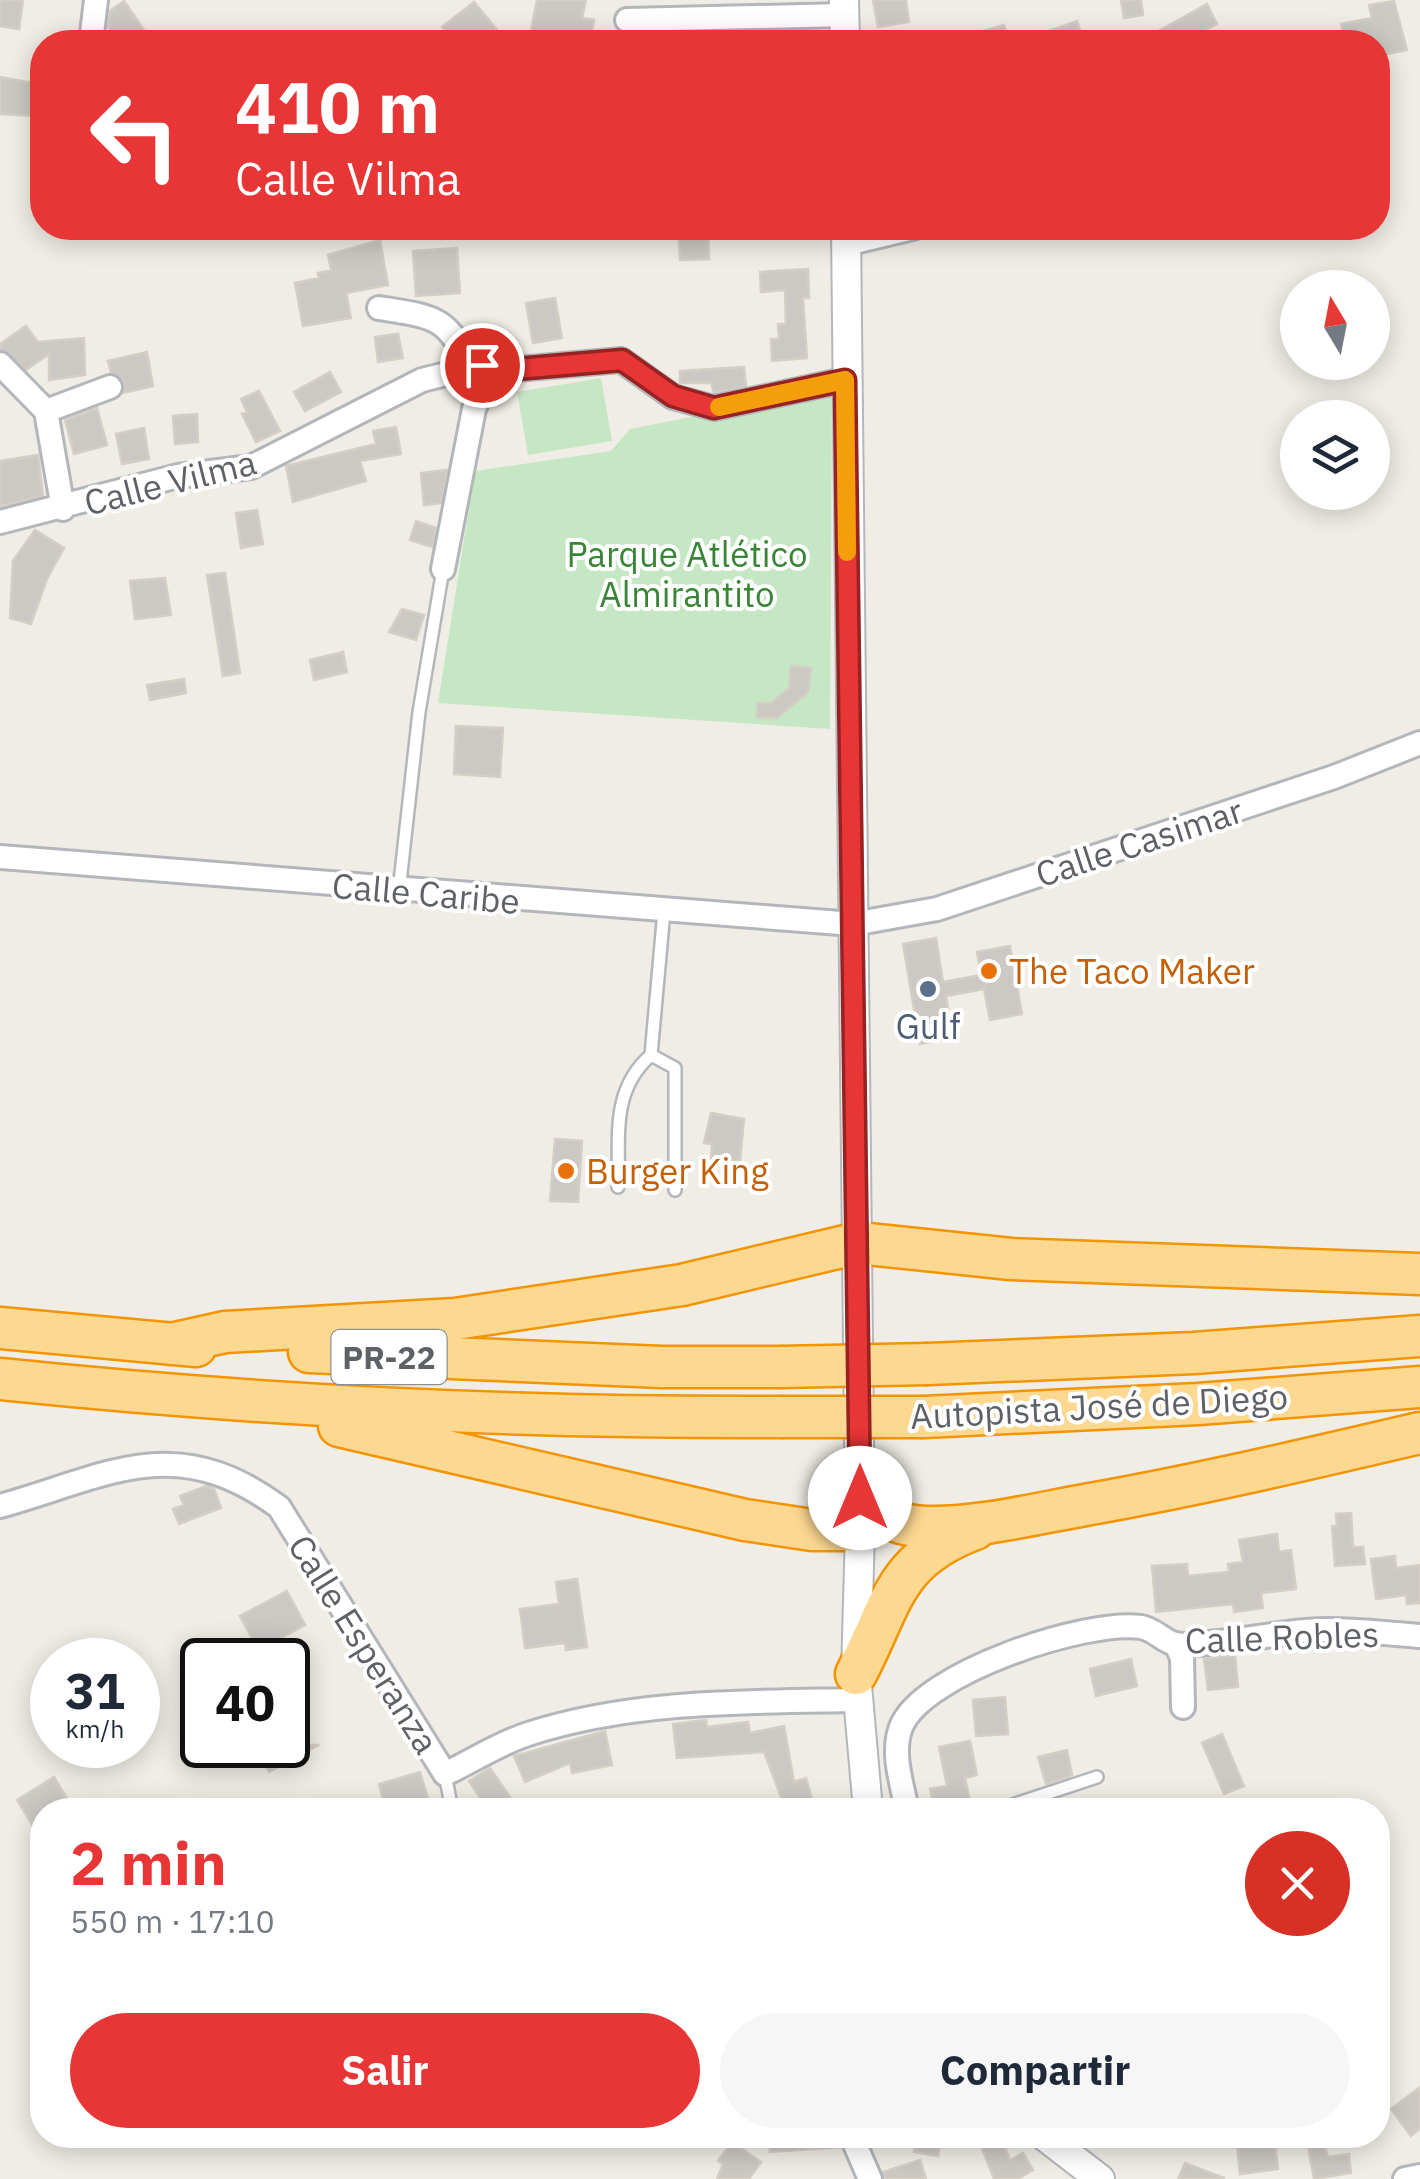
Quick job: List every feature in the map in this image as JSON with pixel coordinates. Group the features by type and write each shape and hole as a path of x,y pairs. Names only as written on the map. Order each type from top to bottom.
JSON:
{"highway":[{"path":"171,1344 225,1332 393,1326 568,1302 682,1285 858,1242 1011,1259 1420,1274"},
{"name":"Autopista José de Diego","path":"0,1328 171,1344 468,1360 780,1367 1194,1353 1420,1336"},
{"name":"Autopista José de Diego","path":"0,1379 234,1401 602,1416 781,1418 924,1417 1198,1404 1420,1387"},
{"path":"234,1401 258,1413 364,1430 745,1520 812,1530 860,1514 925,1527 996,1521 1184,1487 1420,1433"},
{"path":"856,1687 897,1582 944,1543 996,1521"}],"street":[{"path":"92,30 96,0"},
{"path":"628,20 845,19"},
{"path":"846,240 860,1514 856,1687 867,1798"},
{"path":"379,308 436,318 456,336 480,369 444,570"},
{"name":"Calle Vilma","path":"0,522 63,509 178,476 251,467 422,380 480,369 622,360 673,396 714,408 845,380"},
{"path":"0,364 46,411 63,509"},
{"path":"46,411 110,387"},
{"name":"Calle Casimar","path":"853,924 937,908 1334,777 1420,743"},
{"name":"Calle Caribe","path":"0,857 853,924"},
{"name":"Calle Esperanza","path":"0,1506 122,1466 190,1466 248,1485 279,1508 446,1774 525,1734 572,1722 856,1687"},
{"name":"Calle Robles","path":"905,1798 897,1752 900,1728 909,1712 930,1694 990,1661 1093,1630 1145,1627 1176,1644 1311,1630 1420,1636"},
{"path":"1176,1644 1182,1658 1182,1707"},
{"path":"856,2148 870,2179"},
{"path":"1060,2148 1100,2179"},
{"path":"1405,2179 1420,2176"}],"lane":[{"path":"399,891 419,712 444,570"},
{"path":"618,1188 620,1103 630,1074 651,1055 664,911"},
{"path":"651,1055 675,1068 675,1190"},
{"path":"446,1774 450,1798"},
{"path":"1033,1798 1097,1777"}],"green space":[{"path":"601,378 612,441 528,455 517,392"},
{"name":"Parque Atlético Almirantito","path":"832,389 830,729 438,703 475,471 611,451 630,429"}],"building":[{"path":"0,0 23,0 19,29 0,26"},
{"path":"537,0 586,0 582,18 594,20 592,30 531,30"},
{"path":"873,0 906,0 909,22 878,27"},
{"path":"1121,0 1141,0 1143,15 1124,18"},
{"path":"124,1 144,30 110,30 110,11"},
{"path":"1394,1 1407,50 1390,54 1390,30 1342,30 1341,24 1372,18 1369,5"},
{"path":"474,2 497,30 445,30 442,27"},
{"path":"1207,4 1217,24 1205,30 1160,30"},
{"path":"1077,21 1080,30 1051,30"},
{"path":"0,77 30,83 30,116 0,114"},
{"path":"380,240 388,285 346,293 351,318 303,326 295,283 319,278 318,273 331,270 328,255"},
{"path":"679,240 708,240 709,259 680,260"},
{"path":"457,248 460,293 416,296 413,251"},
{"path":"808,269 809,298 803,298 807,358 772,361 771,339 779,339 778,324 786,324 785,290 761,292 760,272"},
{"path":"555,298 562,338 533,343 526,303"},
{"path":"26,326 38,342 84,338 85,375 49,380 49,354 26,370 0,349 0,344"},
{"path":"398,334 403,358 378,362 375,337"},
{"path":"147,352 153,386 123,393 124,381 111,372 108,361"},
{"path":"744,367 746,386 714,393 711,383 680,383 680,371"},
{"path":"330,372 341,392 305,411 294,392"},
{"path":"259,391 280,431 256,442 242,414 247,412 241,399"},
{"path":"97,408 107,445 74,454 65,420"},
{"path":"197,414 198,442 175,444 173,416"},
{"path":"396,427 401,454 360,461 366,481 293,502 286,466 376,444 373,431"},
{"path":"144,428 149,459 122,464 116,434"},
{"path":"38,455 43,496 0,506 0,461"},
{"path":"447,470 441,503 424,505 421,473"},
{"path":"257,510 263,544 241,548 236,513"},
{"path":"416,521 436,528 432,547 410,540"},
{"path":"35,530 64,548 47,579 31,624 10,618 13,561"},
{"path":"225,573 240,673 223,676 207,575"},
{"path":"165,578 171,615 135,619 130,581"},
{"path":"402,609 424,615 416,640 389,632"},
{"path":"343,652 347,672 314,680 310,660"},
{"path":"791,666 811,668 808,692 777,718 757,718 757,703 771,703 789,688"},
{"path":"184,679 186,693 150,700 147,685"},
{"path":"456,726 503,728 500,777 454,774"},
{"path":"936,938 943,982 981,975 977,952 1010,946 1022,1014 990,1020 984,989 946,996 953,1038 920,1044 903,944"},
{"path":"711,1113 744,1119 740,1161 711,1159 712,1144 704,1143"},
{"name":"Burger King","path":"555,1139 582,1141 578,1202 550,1201"},
{"path":"206,1486 214,1489 221,1508 179,1524 173,1509 184,1505 180,1496"},
{"path":"1351,1513 1353,1547 1363,1547 1365,1564 1335,1566 1332,1526 1337,1526 1336,1514"},
{"path":"1277,1534 1279,1552 1291,1550 1296,1589 1261,1593 1263,1608 1234,1612 1233,1604 1156,1612 1152,1566 1187,1564 1188,1576 1229,1572 1228,1564 1243,1562 1239,1540"},
{"path":"1395,1556 1396,1568 1420,1565 1420,1603 1407,1604 1406,1595 1376,1599 1371,1559"},
{"path":"577,1579 587,1647 566,1650 565,1643 525,1648 520,1609 559,1604 556,1582"},
{"path":"287,1591 305,1625 281,1638 252,1638 240,1616"},
{"path":"1235,1655 1238,1687 1208,1690 1204,1659"},
{"path":"1131,1659 1137,1686 1096,1696 1090,1669"},
{"path":"1005,1697 1008,1734 976,1736 973,1700"},
{"path":"706,1720 707,1727 748,1722 750,1733 784,1726 794,1782 806,1778 812,1798 781,1798 764,1752 677,1758 673,1724"},
{"path":"605,1731 612,1765 572,1773 570,1763 525,1782 514,1756"},
{"path":"1222,1734 1244,1786 1224,1794 1202,1743"},
{"path":"970,1741 977,1775 965,1778 969,1798 932,1798 930,1789 947,1786 939,1747"},
{"path":"1067,1750 1072,1775 1046,1784 1038,1757"},
{"path":"490,1768 510,1797 480,1798 469,1781"},
{"path":"420,1772 428,1798 383,1798 379,1784"},
{"path":"54,1777 67,1798 30,1798 30,1821 17,1800"},
{"path":"1420,2087 1420,2128 1411,2136 1391,2109"},
{"path":"728,2148 741,2148 761,2162 749,2179 717,2179 723,2164 718,2161"},
{"path":"770,2148 826,2148 770,2152"},
{"path":"915,2148 940,2148 938,2156 914,2152"},
{"path":"982,2148 1005,2148 1010,2160 1023,2153 1033,2170 1018,2179 994,2179"},
{"path":"1237,2148 1276,2148 1278,2169 1240,2174"},
{"path":"1308,2148 1325,2148 1328,2157 1349,2154 1351,2173 1314,2179"},
{"path":"920,2160 926,2179 885,2179 883,2172"},
{"path":"1185,2163 1224,2178 1178,2179"}],"slow traffic":[{"path":"719,407 845,380 847,552"}],"place":[{"name":"The Taco Maker","path":"989,971"},
{"name":"Gulf","path":"928,989"},
{"name":"Burger King","path":"566,1171"}],"route":[{"path":"482,365 490,370 505,370 622,360 673,396 714,408 845,380 860,1498"}]}
